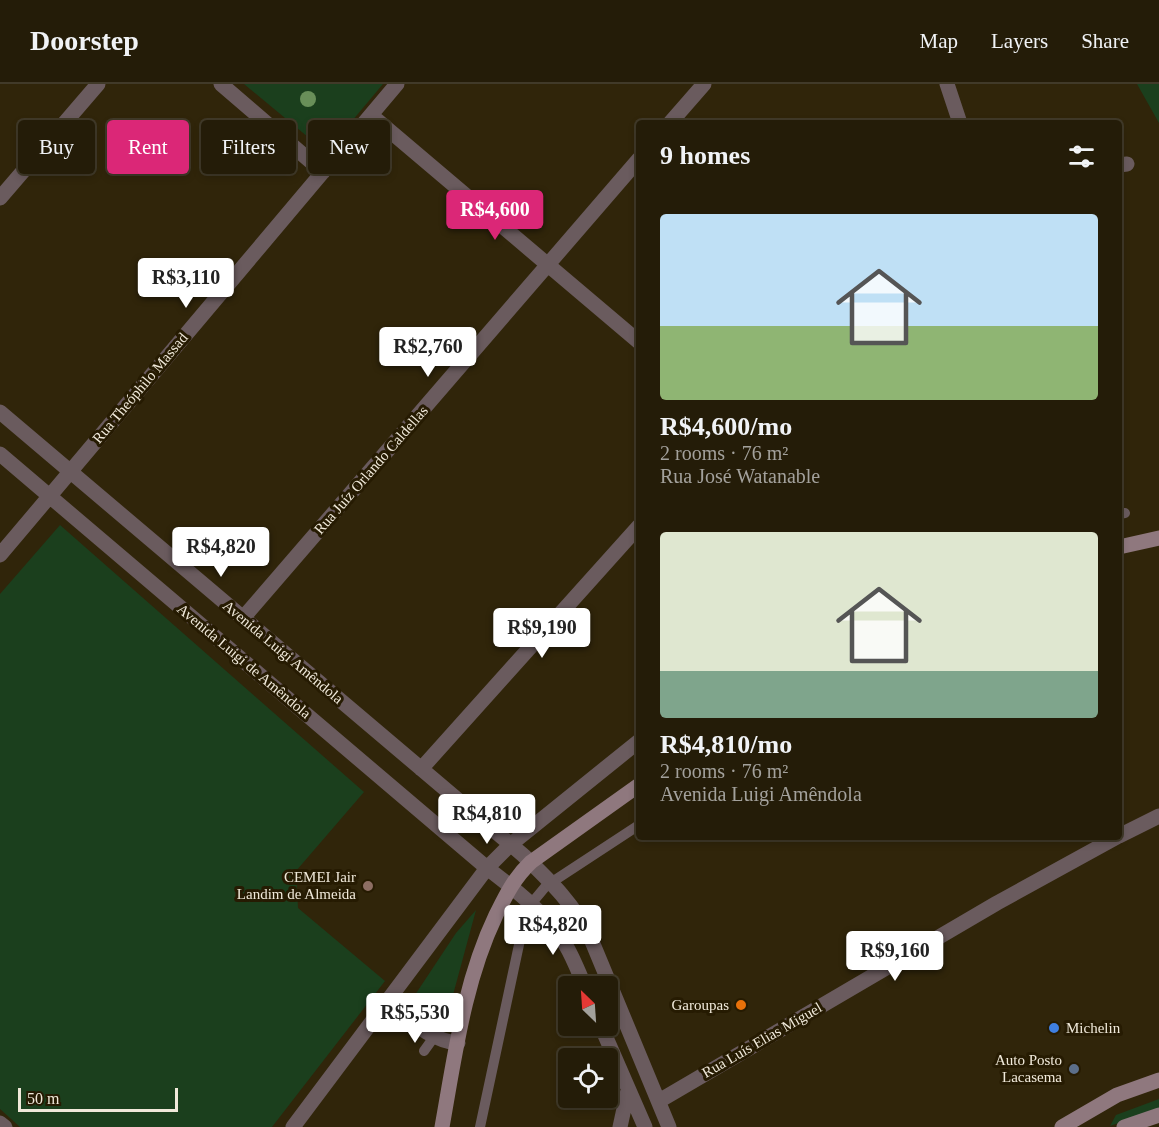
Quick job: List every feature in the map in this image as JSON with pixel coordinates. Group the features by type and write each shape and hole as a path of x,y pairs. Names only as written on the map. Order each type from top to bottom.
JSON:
{"street":[{"path":"0,198 98,84"},
{"path":"221,84 308,159"},
{"name":"Rua Theóphilo Massad","path":"367,120 397,84"},
{"path":"673,120 704,84"},
{"path":"947,84 959,120"},
{"path":"371,115 636,339"},
{"name":"Rua Juíz Orlando Caldellas","path":"243,618 636,162"},
{"name":"Rua Theóphilo Massad","path":"0,555 321,174"},
{"name":"Avenida Luigi Amêndola","path":"0,412 531,862 555,886 580,916 591,939 669,1127"},
{"name":"Avenida Luigi de Amêndola","path":"0,454 510,885 536,909 566,945 580,976"},
{"path":"421,769 636,529"},
{"path":"1122,546 1159,538"},
{"path":"293,1127 488,868 510,845 636,743"},
{"path":"442,1127 465,1001 479,954 510,885 531,862 636,787"},
{"name":"Rua Luís Elias Miguel","path":"1122,834 1159,816"},
{"name":"Rua Luís Elias Miguel","path":"659,1101 997,903 1111,840"},
{"path":"388,1003 434,1037 445,1042 458,1043"},
{"path":"605,1036 645,1127"},
{"path":"1062,1127 1117,1095 1159,1080"},
{"path":"620,1127 628,1090"},
{"path":"1124,1127 1159,1115"},
{"path":"0,1123 5,1127"}],"lane":[{"path":"480,1127 520,940 536,909 540,891 555,886 636,827"},
{"path":"424,1051 434,1037"}],"green space":[{"path":"244,84 383,84 353,120 308,120 308,137 296,127 296,120 287,120"},
{"path":"1137,84 1159,84 1159,123"},
{"path":"60,525 364,792 296,871 298,908 385,981 272,1127 20,1127 0,1109 0,594"},
{"path":"476,910 450,1006 443,1017 409,1004 456,933"},
{"path":"1159,1099 1159,1109 1110,1126 1116,1115"}],"place":[{"name":"CEMEI Jair Landim de Almeida","path":"368,886"},
{"name":"Garoupas","path":"741,1005"},
{"name":"Michelin","path":"1054,1028"},
{"name":"Auto Posto Lacasema","path":"1074,1069"}]}
